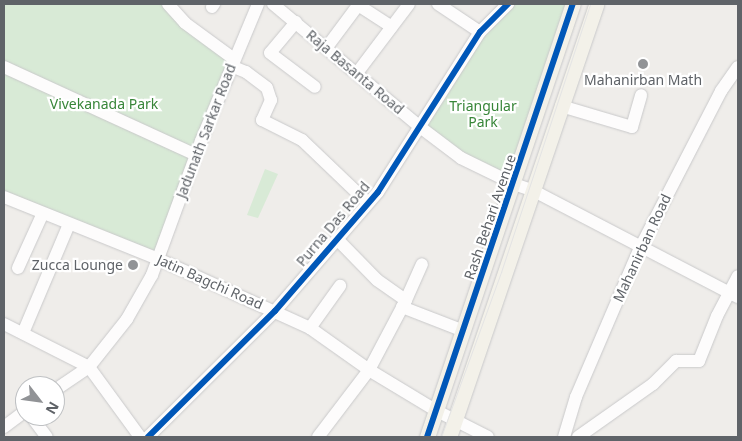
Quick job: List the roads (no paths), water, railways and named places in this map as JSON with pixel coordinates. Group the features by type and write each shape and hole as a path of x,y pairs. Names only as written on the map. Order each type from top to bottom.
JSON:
{"main road":[{"name":"Rash Behari Avenue","path":"427,437 438,411 574,4"},
{"path":"449,437 596,4"}],"street":[{"path":"168,4 185,23 267,88 271,100 262,120 302,140 368,203"},
{"name":"Jadunath Sarkar Road","path":"65,383 89,367 127,319 152,275 232,62 258,4"},
{"name":"Raja Basanta Road","path":"273,4 358,73 420,127 461,158 514,184 534,191 640,248 734,294"},
{"path":"358,73 409,4"},
{"path":"438,4 480,32"},
{"name":"Purna Das Road","path":"148,437 275,311 368,203 420,127 448,79 480,32 508,4"},
{"path":"327,48 359,5 392,27"},
{"path":"296,22 270,53 315,87"},
{"path":"4,67 196,155"},
{"name":"Mahanirban Road","path":"564,437 576,398 640,248 721,91 738,67"},
{"path":"561,106 632,127 641,95"},
{"name":"Jatin Bagchi Road","path":"4,197 158,259 310,328 370,370 455,420"},
{"path":"18,268 43,213"},
{"path":"23,333 69,224"},
{"path":"337,239 377,280 404,304 464,331"},
{"path":"318,437 370,370 422,264"},
{"path":"578,437 653,384 676,361 700,361 734,294 738,276"},
{"path":"310,328 340,286"},
{"path":"4,324 89,367 140,437"},
{"path":"4,427 15,419"},
{"path":"455,420 488,437"},
{"path":"39,426 47,437"}],"tram line":[{"path":"441,437 501,272 590,4"}],"place":[{"name":"Mahanirban Math","path":"643,64"},
{"name":"Zucca Lounge","path":"133,265"}],"park label":[{"name":"Vivekanada Park","path":"104,104"},
{"name":"Triangular Park","path":"483,114"}]}
